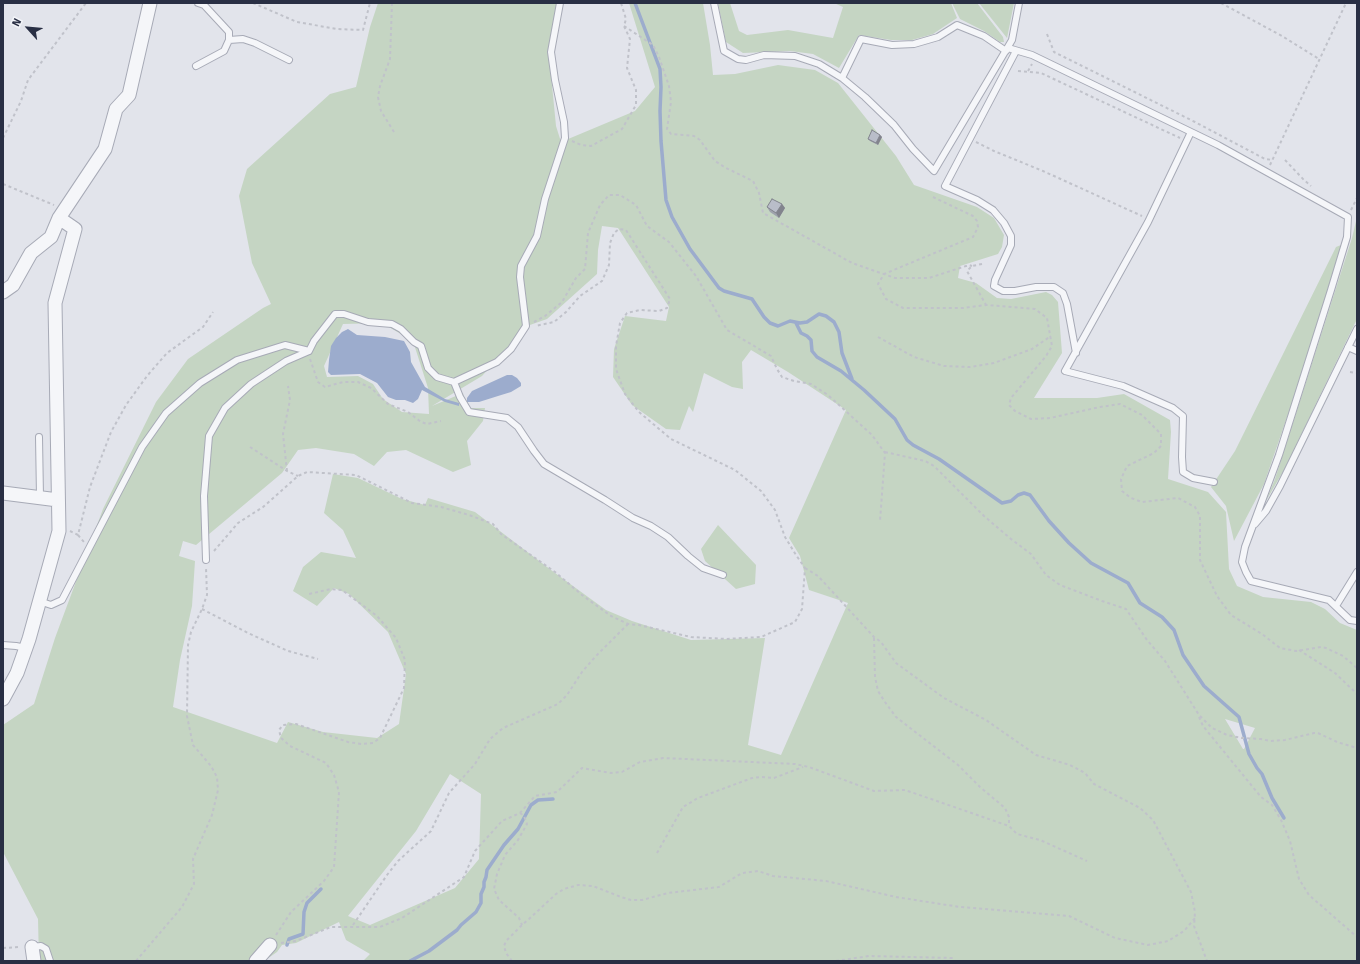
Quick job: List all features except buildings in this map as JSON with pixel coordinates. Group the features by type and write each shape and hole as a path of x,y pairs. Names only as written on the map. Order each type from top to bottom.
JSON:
{"street":[{"path":"3,292 13,285 31,253 51,237 58,218 105,148 116,109 130,95 150,3"},
{"path":"3,699 17,673 26,648 59,531 55,303 75,229 58,218"},
{"path":"3,493 58,500"},
{"path":"256,961 270,945"},
{"path":"32,947 34,961"}],"lane":[{"path":"196,66 224,51 229,40 229,32 204,6 198,3"},
{"path":"206,560 204,496 209,436 225,408 251,384 286,361 309,351 314,341 335,314 344,314 368,322 392,324 401,329 414,342 421,346 428,368 437,377 454,382 497,362 511,349 526,326 520,277 521,266 537,236 544,199 565,138 564,122 551,52 560,3"},
{"path":"714,3 724,51 738,60 746,60 764,55 795,56 819,64 842,78 894,125 913,149 934,171 1007,50 1012,40 1019,3"},
{"path":"842,78 861,39 892,45 914,44 938,37 957,25 984,36 1007,50 1032,55 1218,145 1348,217 1347,237 1329,297 1279,455 1245,547 1242,562 1251,581 1329,600 1350,620 1357,621"},
{"path":"229,40 243,39 255,43 289,60"},
{"path":"1016,51 945,186 977,200 993,210 1004,223 1011,236 1010,245 995,280 994,286 1003,291 1015,291 1036,287 1054,287 1063,293 1067,304 1076,353"},
{"path":"1191,132 1150,219 1065,371 1123,386 1173,408 1182,416 1183,472 1193,478 1214,482"},
{"path":"1252,528 1266,511 1280,486 1357,329"},
{"path":"39,601 51,605 62,600 142,447 166,413 200,384 237,360 285,345 309,351"},
{"path":"1348,346 1357,351"},
{"path":"454,382 460,397 469,412 507,418 518,427 544,464 633,518 651,526 668,537 703,568 723,575"},
{"path":"39,437 40,497"},
{"path":"1336,606 1357,572"},
{"path":"3,645 26,648"},
{"path":"32,947 41,946 46,950 50,961"}],"path":[{"path":"3,138 21,101 28,80 86,3"},
{"path":"253,3 297,22 336,29 363,30 370,3"},
{"path":"392,3 390,59 380,86 378,97 381,111 394,132"},
{"path":"565,138 581,145 590,146 622,128 636,106 636,90 627,68 630,39 624,26 626,19 621,3"},
{"path":"1221,3 1282,36 1319,59"},
{"path":"1268,172 1346,3"},
{"path":"624,26 653,45 659,57 670,86 671,102 667,129 671,134 694,136 700,140 715,161 753,181 759,193 763,213 852,263 895,278 929,278 968,265 972,266 982,264"},
{"path":"1047,34 1054,52 1195,122 1265,159 1273,160"},
{"path":"1018,71 1041,73 1187,141"},
{"path":"970,139 994,151 1124,206 1150,219"},
{"path":"1285,160 1304,180 1313,187"},
{"path":"3,184 58,207 58,218"},
{"path":"526,326 545,316 562,302 576,278 585,268 588,233 600,205 609,195 620,195 636,205 647,226 669,242 696,276 727,330 771,356 782,377 811,384 828,395 872,435 884,452 880,521"},
{"path":"933,197 973,216 977,221 978,227 973,238 884,274 878,284 886,299 903,308 963,308 986,305 1035,309 1047,318 1052,346 1046,356 1011,398 1009,405 1015,411 1031,419 1050,418 1120,404 1142,415 1161,434 1161,446 1154,453 1127,466 1121,479 1122,491 1131,498 1142,502 1178,498 1195,508 1200,516 1200,560 1217,596 1231,615 1262,634 1280,648 1300,650 1321,647 1326,648 1343,656 1357,668"},
{"path":"1348,217 1357,198"},
{"path":"1346,205 1352,208"},
{"path":"526,326 535,326 554,322 566,312 580,296 602,281 609,265 610,243 614,233 620,229 626,230 670,299 667,308 659,311 640,310 627,313 620,323 616,346 616,369 625,394 639,412 671,439 734,470 761,491 774,510 786,537 805,568 818,576 874,637 881,642 896,663 944,698 986,720 1036,755 1070,765 1085,773 1094,784 1140,808 1153,820 1191,892 1195,912 1194,926 1208,961"},
{"path":"972,266 967,271 986,305"},
{"path":"59,526 78,535 90,487 111,432 126,405 147,376 167,353 203,327 213,312"},
{"path":"878,337 914,357 944,366 970,367 1000,361 1032,348 1051,336"},
{"path":"309,351 318,382 325,387 343,382 358,382 371,388 388,404 408,412 421,422 427,424 441,422"},
{"path":"1350,372 1357,373"},
{"path":"287,471 283,434 290,400 288,386"},
{"path":"250,447 287,471 298,476"},
{"path":"884,452 925,461 934,466 984,516 1031,554 1046,575 1060,585 1126,609 1147,640 1165,661 1199,716 1203,726 1260,797 1272,805 1281,820 1290,841 1299,879 1309,895 1357,937"},
{"path":"136,961 182,907 194,884 193,859 212,815 218,790 217,777 211,766 193,745 187,716 188,645 191,632 207,595 206,560 238,523 263,507 298,476 307,472 356,476 412,503 441,508 493,524 501,534 555,572 582,595 611,616 628,624 639,625 691,637 726,639 761,637 795,622 802,609 805,568"},
{"path":"270,945 291,912 324,881 334,867 339,792 334,775 326,763 290,746 281,738 280,730 283,725 296,724 348,742 360,744 373,743 380,738 404,688 405,660 396,638 377,616 342,590 330,589 309,594"},
{"path":"202,609 248,633 288,651 318,660"},
{"path":"353,926 394,866 431,831 449,793 475,764 490,739 503,728 558,704 567,695 582,672 595,657 628,624"},
{"path":"874,637 875,677 878,691 885,702 896,717 958,766 980,788 1005,808 1009,817 1009,826"},
{"path":"1300,650 1335,672 1357,694"},
{"path":"1199,716 1212,728 1227,735 1270,741 1285,740 1318,733 1337,742 1357,748"},
{"path":"270,945 296,941 331,927 380,927 402,918 464,877 475,851 502,821 520,813 535,796 557,792 582,768 612,773 622,772 640,762 663,758 795,764 805,766 874,790 905,790 1009,826 1017,834 1040,840 1087,861"},
{"path":"657,853 683,807 698,798 752,778 774,778 805,766"},
{"path":"520,813 524,816 526,824 518,840 505,855 497,874 494,889 499,900 519,918 522,925"},
{"path":"512,961 506,953 504,946 506,941 556,894 564,889 578,885 593,886 631,900 642,900 668,893 719,887 742,873 758,871 773,876 826,881 896,897 960,906 1069,916 1115,938 1148,945 1168,941 1184,931 1195,918"},
{"path":"3,948 32,947"},
{"path":"836,961 869,956 953,958"}],"green space":[{"path":"378,3 561,3 551,75 556,126 561,142 635,111 655,87 629,3 703,3 713,75 735,74 778,65 815,70 838,83 896,156 914,185 977,207 994,218 1004,235 1002,247 998,254 960,266 958,278 976,283 997,298 1011,299 1046,292 1052,295 1058,302 1062,353 1034,398 1097,398 1124,394 1170,420 1171,432 1168,479 1208,492 1226,512 1229,569 1237,586 1263,597 1311,602 1325,609 1340,623 1357,630 1357,961 363,961 370,954 346,940 339,922 296,943 282,945 277,952 264,961 39,961 38,919 3,852 3,725 34,704 55,638 103,509 156,402 188,359 271,304 252,263 239,196 247,169 330,94 356,87 370,27","holes":["602,226 618,228 669,307 666,321 625,316 614,349 613,377 632,405 666,429 680,430 689,406 693,412 704,373 732,387 743,389 742,362 751,350 846,410 789,538 800,556 809,590 848,603 781,755 748,745 765,638 691,640 632,621 606,610 475,512 428,498 425,505 402,499 358,478 333,474 324,513 343,530 356,558 321,552 303,567 293,591 317,606 334,588 349,594 388,632 406,674 399,724 377,738 323,732 288,722 277,743 173,707 180,660 192,606 195,561 179,556 183,541 196,545 282,473 298,450 316,448 354,454 374,466 387,452 406,450 453,472 471,465 467,441 483,421 485,408 465,408 463,393 432,406 482,376 527,326 547,319 597,274 598,250","382,323 413,341 428,388 429,414 402,412 383,399 373,384 358,376 327,377 324,366 343,324","1225,719 1255,728 1243,749","450,774 481,794 479,859 455,888 370,925 348,916 416,831"]},
{"path":"718,3 730,3 739,31 747,35 788,30 833,38 843,7 834,3 951,3 957,18 933,34 912,40 891,40 859,35 839,68 813,54 790,51 743,53 726,42"},
{"path":"952,3 977,3 1003,37 1004,42 1000,42 984,31 960,19"},
{"path":"979,3 1014,3 1007,38"},
{"path":"1357,217 1357,319 1285,468 1266,501 1275,479 1352,238"},
{"path":"1341,245 1304,368 1264,484 1234,541 1226,506 1211,487 1235,451 1336,247"},
{"path":"718,525 756,565 755,584 736,589 705,561 701,549"}],"water":[{"path":"348,329 357,335 385,337 404,341 410,352 411,362 425,387 445,399 459,403 459,406 445,402 422,390 418,399 413,403 405,400 396,400 388,397 377,383 360,374 331,375 328,372 331,346 342,332"},
{"path":"507,375 512,375 517,378 521,383 521,386 511,392 479,402 467,402 467,398 472,391"}],"waterway":[{"path":"635,3 660,69 661,141 666,200 672,217 690,249 719,288 724,291 752,299 770,323 778,326 790,321 800,323 807,322 819,314 826,316 834,322 839,332 842,353 852,379"},
{"path":"796,323 801,333 811,340 812,351 817,357 841,371 864,390 895,419 907,440 913,445 939,459 1002,503 1011,501 1018,495 1024,493 1030,495 1049,521 1069,543 1091,563 1128,583 1140,603 1162,617 1174,630 1183,655 1204,686 1239,717 1249,754 1262,774 1272,798 1284,818"},
{"path":"410,961 429,951 457,930 476,912 481,903 481,894 484,887 487,870 504,845 518,829 531,805 538,800 553,799"},
{"path":"287,945 289,939 303,934 304,912 307,903 321,889"}]}
